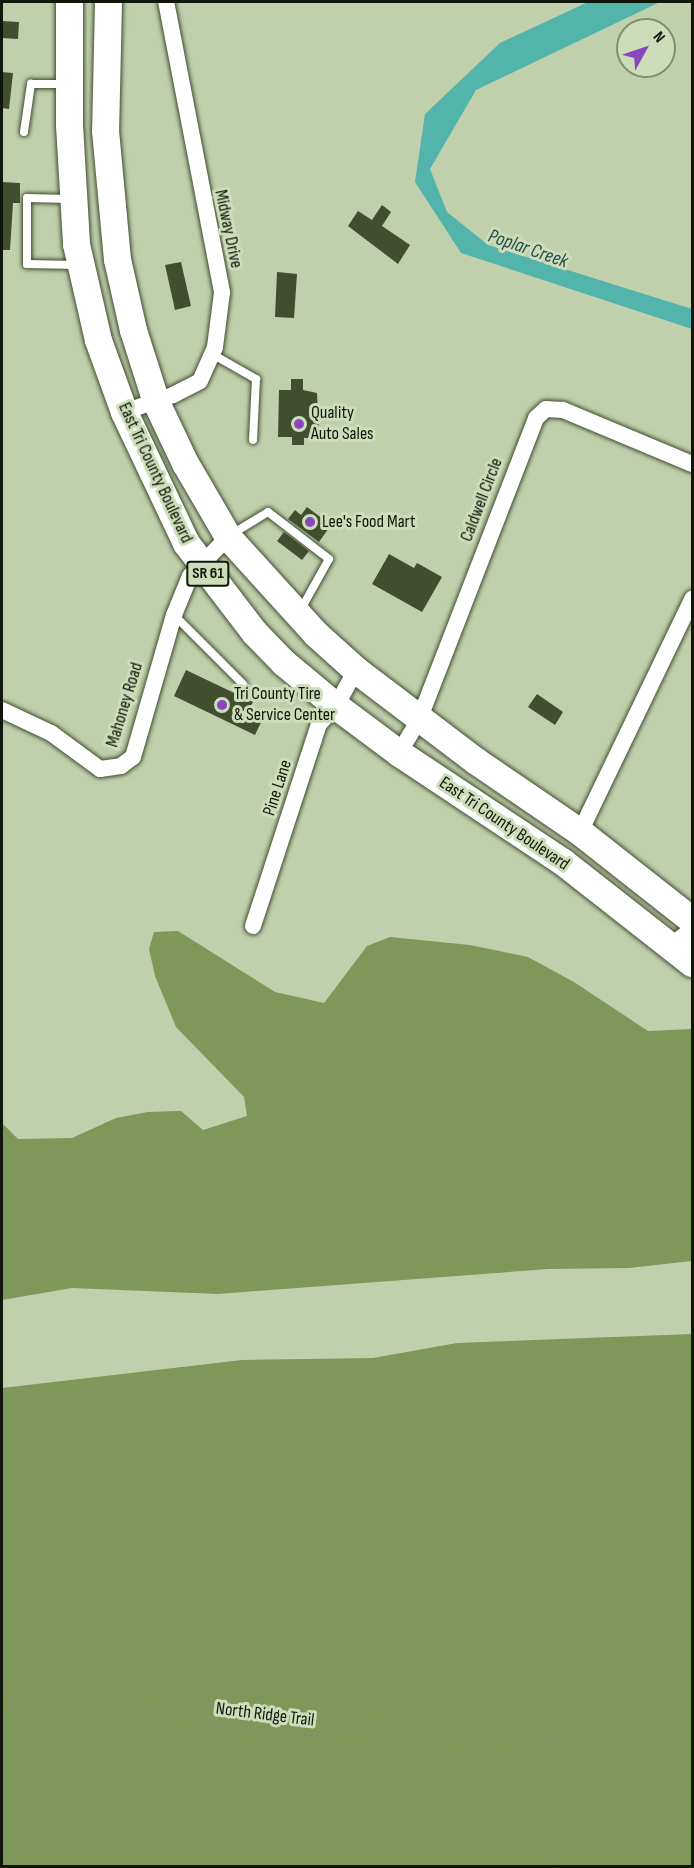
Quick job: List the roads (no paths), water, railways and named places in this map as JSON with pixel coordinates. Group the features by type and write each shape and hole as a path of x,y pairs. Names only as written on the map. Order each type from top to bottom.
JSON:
{"highway":[{"name":"East Tri County Boulevard","path":"69,2 73,199 81,265 99,340 124,412 186,543 201,566 283,662 336,706 399,753 563,862 686,948"},
{"name":"East Tri County Boulevard","path":"108,2 105,130 117,259 133,330 156,402 185,464 228,537 298,614 356,670 419,720 580,832 693,920"}],"street":[{"name":"Midway Drive","path":"124,412 156,402 200,381 212,354 222,292 166,2"},
{"name":"Caldwell Circle","path":"399,753 419,720 536,418 546,409 563,410 693,464"},
{"name":"Mahoney Road","path":"2,710 51,732 100,769 121,766 133,757 174,615 190,576 228,537"},
{"path":"580,832 693,598"},
{"name":"Pine Lane","path":"253,926 319,724 336,706 356,670"}],"lane":[{"path":"24,132 32,84 69,84"},
{"path":"73,199 27,198 27,264 81,265"},
{"path":"212,354 256,379 253,440"},
{"path":"228,537 268,512 329,559 298,614"},
{"path":"174,615 243,684"}],"water":[{"name":"Poplar Creek","path":"588,2 660,2 627,18 616,18 616,23 476,90 430,169 447,212 488,245 692,309 692,329 461,253 415,182 425,114 500,43"}],"place":[{"name":"Quality Auto Sales","path":"299,424"},
{"name":"Lee's Food Mart","path":"310,522"},
{"name":"Tri County Tire & Service Center","path":"222,705"}]}
